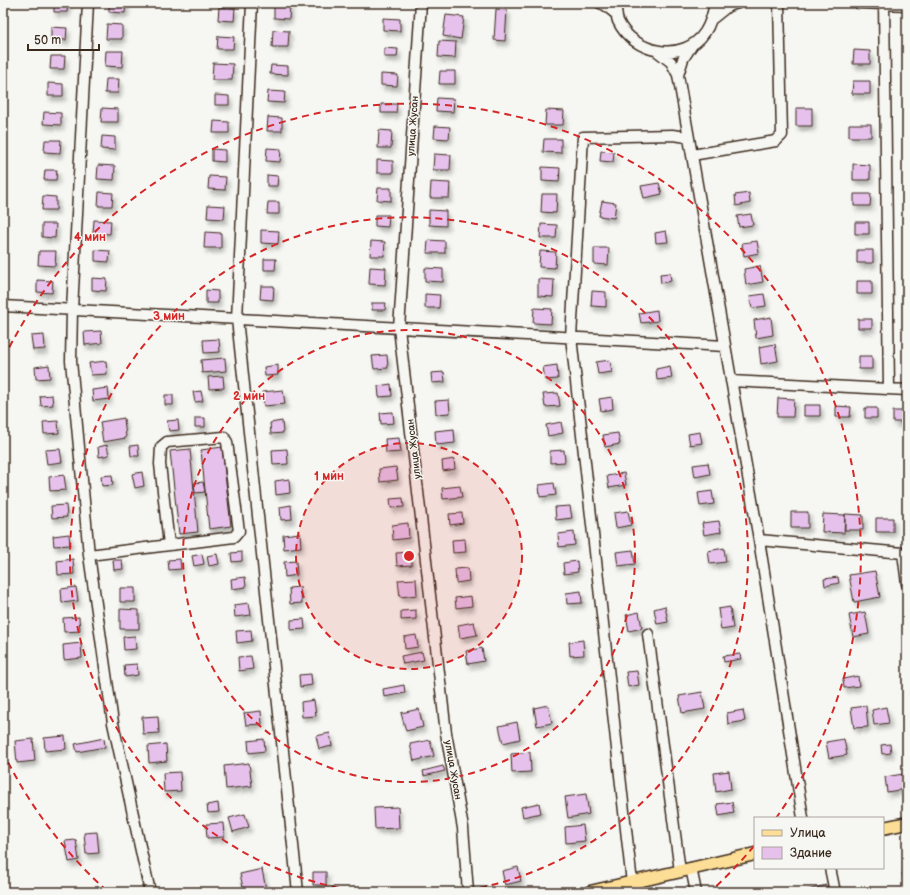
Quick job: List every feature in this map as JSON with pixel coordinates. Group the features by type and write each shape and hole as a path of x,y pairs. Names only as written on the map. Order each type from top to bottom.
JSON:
{"main road":[{"path":"884,828 907,823"},
{"path":"590,892 754,854"}],"street":[{"path":"88,3 72,310 71,361 89,555 113,723 150,892"},
{"path":"252,3 237,318 298,892"},
{"name":"улица Жусан","path":"421,3 400,328 446,733 463,828 468,892"},
{"path":"600,3 605,4 616,14"},
{"path":"616,3 618,22 629,36 643,46 657,51 671,62 678,75 759,540 803,817"},
{"path":"657,51 676,51 692,44 705,33 712,18 715,3"},
{"path":"712,18 728,6 738,3"},
{"path":"692,155 776,140 782,135 779,3"},
{"path":"859,3 907,5"},
{"path":"884,3 889,389"},
{"path":"678,75 683,60 692,44"},
{"path":"632,883 570,337 583,137 672,135 688,137"},
{"path":"3,306 725,346"},
{"path":"731,381 907,390"},
{"path":"89,555 234,537 239,531 227,442 224,437 167,442 161,447 160,464 169,545"},
{"path":"759,540 905,552 907,584"},
{"path":"648,634 686,870 696,892"},
{"path":"830,869 835,892"}],"building":[{"path":"54,3 68,3 67,12 54,12"},
{"path":"109,3 126,3 125,13 109,12"},
{"path":"274,4 290,5 289,19 274,18"},
{"path":"219,7 235,8 234,21 218,20"},
{"path":"496,9 507,10 505,41 494,40"},
{"path":"446,15 464,17 461,39 443,36"},
{"path":"383,18 400,19 400,31 383,30"},
{"path":"107,24 122,25 122,39 106,39"},
{"path":"51,27 67,28 66,40 51,39"},
{"path":"273,30 289,31 288,47 272,47"},
{"path":"218,36 234,37 233,49 217,49"},
{"path":"439,41 456,42 455,58 438,57"},
{"path":"384,48 398,49 397,57 384,57"},
{"path":"854,50 870,51 870,64 853,64"},
{"path":"106,51 123,51 122,67 105,66"},
{"path":"51,56 65,56 64,69 50,69"},
{"path":"213,63 233,64 232,80 212,80"},
{"path":"271,65 288,66 288,75 270,74"},
{"path":"440,71 455,71 455,84 439,84"},
{"path":"381,74 398,75 397,86 381,85"},
{"path":"106,79 119,79 118,93 105,93"},
{"path":"853,81 870,81 870,94 852,94"},
{"path":"48,83 63,84 63,96 48,96"},
{"path":"268,91 285,92 284,103 267,102"},
{"path":"215,95 229,96 229,105 215,105"},
{"path":"437,98 454,99 453,112 436,111"},
{"path":"381,104 397,104 396,113 381,113"},
{"path":"102,108 118,109 118,122 101,122"},
{"path":"796,108 812,108 812,126 796,126"},
{"path":"546,110 564,111 563,125 545,125"},
{"path":"44,112 61,113 61,125 43,124"},
{"path":"268,117 282,118 282,131 267,131"},
{"path":"214,121 229,122 229,133 213,133"},
{"path":"849,124 871,124 871,137 849,137"},
{"path":"435,126 450,127 449,139 434,138"},
{"path":"379,130 392,131 391,148 378,148"},
{"path":"102,136 115,137 115,150 101,149"},
{"path":"544,139 561,139 561,153 543,152"},
{"path":"45,140 61,140 60,153 44,152"},
{"path":"267,148 281,149 280,162 266,161"},
{"path":"212,149 225,150 225,162 212,161"},
{"path":"601,151 614,152 613,162 600,161"},
{"path":"434,154 451,155 450,170 433,170"},
{"path":"377,160 393,161 393,173 377,173"},
{"path":"853,164 870,165 870,180 853,180"},
{"path":"98,165 115,166 114,180 97,179"},
{"path":"542,167 560,168 559,182 542,181"},
{"path":"45,170 57,170 56,180 44,180"},
{"path":"267,175 278,176 277,186 267,186"},
{"path":"209,176 226,177 225,190 208,189"},
{"path":"431,182 450,183 449,198 430,198"},
{"path":"659,183 662,194 644,198 641,186"},
{"path":"378,188 391,188 391,201 377,200"},
{"path":"99,192 113,193 112,206 98,206"},
{"path":"749,193 750,203 736,206 735,195"},
{"path":"542,194 557,194 556,213 541,212"},
{"path":"854,194 871,194 870,206 854,206"},
{"path":"43,196 56,197 56,210 42,210"},
{"path":"602,201 616,203 614,218 599,216"},
{"path":"268,202 279,202 279,214 267,214"},
{"path":"208,205 225,206 224,219 207,218"},
{"path":"429,210 446,211 446,226 429,225"},
{"path":"751,214 753,225 739,227 737,216"},
{"path":"375,215 389,215 388,227 375,226"},
{"path":"94,220 111,221 110,234 93,233"},
{"path":"855,222 869,222 869,234 855,234"},
{"path":"42,224 56,224 55,238 42,237"},
{"path":"541,224 557,225 556,238 540,238"},
{"path":"261,230 279,231 278,244 261,243"},
{"path":"666,231 668,242 656,243 655,233"},
{"path":"205,232 221,233 221,248 204,248"},
{"path":"428,240 445,241 445,253 427,253"},
{"path":"371,241 385,242 384,256 370,256"},
{"path":"757,241 759,253 744,256 742,243"},
{"path":"594,248 609,248 608,265 594,264"},
{"path":"95,250 110,251 109,262 95,261"},
{"path":"857,250 873,250 873,263 857,263"},
{"path":"39,251 56,251 55,266 38,265"},
{"path":"540,251 556,252 555,268 539,267"},
{"path":"264,259 276,259 275,270 264,270"},
{"path":"760,266 763,282 746,285 744,269"},
{"path":"370,267 386,268 385,285 369,284"},
{"path":"425,268 443,269 443,282 425,281"},
{"path":"670,273 671,281 661,283 660,274"},
{"path":"92,278 107,279 106,291 92,290"},
{"path":"538,279 554,280 553,297 538,296"},
{"path":"37,280 53,281 52,293 37,292"},
{"path":"857,281 872,281 872,294 857,294"},
{"path":"261,286 274,286 273,300 260,299"},
{"path":"206,290 218,291 218,303 206,303"},
{"path":"592,291 606,292 606,307 591,306"},
{"path":"425,294 440,295 439,308 425,308"},
{"path":"764,294 766,306 752,308 750,296"},
{"path":"372,303 386,303 385,310 372,310"},
{"path":"534,308 552,309 551,324 533,323"},
{"path":"657,310 658,321 641,323 639,313"},
{"path":"771,317 773,335 756,338 754,320"},
{"path":"858,319 872,319 872,328 858,328"},
{"path":"101,331 102,343 85,345 84,332"},
{"path":"44,335 45,349 33,350 31,336"},
{"path":"219,339 220,352 204,353 203,340"},
{"path":"775,344 778,361 761,364 759,347"},
{"path":"387,355 388,368 374,369 372,356"},
{"path":"859,356 872,356 872,369 859,369"},
{"path":"225,358 226,371 202,373 201,360"},
{"path":"610,360 612,372 598,374 596,362"},
{"path":"106,361 107,374 91,375 89,363"},
{"path":"49,365 50,378 36,379 35,367"},
{"path":"278,365 278,375 265,376 264,367"},
{"path":"557,365 558,379 545,380 543,367"},
{"path":"670,366 672,378 657,380 656,369"},
{"path":"444,372 445,382 432,383 431,373"},
{"path":"223,376 224,388 209,389 208,377"},
{"path":"391,384 392,396 379,397 378,386"},
{"path":"108,388 109,399 93,401 92,390"},
{"path":"283,390 285,404 264,406 262,392"},
{"path":"201,391 203,401 195,402 193,392"},
{"path":"558,393 560,406 545,407 543,394"},
{"path":"52,395 53,405 41,406 40,396"},
{"path":"165,395 173,395 173,405 165,405"},
{"path":"612,397 613,409 601,411 599,399"},
{"path":"778,398 794,399 793,417 777,417"},
{"path":"449,400 450,413 436,414 435,401"},
{"path":"804,405 820,405 820,416 804,416"},
{"path":"836,406 851,407 850,417 836,417"},
{"path":"865,408 877,408 877,418 865,418"},
{"path":"893,411 906,411 906,422 893,422"},
{"path":"393,412 394,423 381,424 380,413"},
{"path":"124,418 126,438 103,442 100,422"},
{"path":"195,418 205,418 205,427 195,427"},
{"path":"178,420 179,430 169,431 167,421"},
{"path":"58,421 59,433 44,434 43,422"},
{"path":"282,421 283,433 271,434 270,423"},
{"path":"561,422 563,433 548,436 546,425"},
{"path":"454,429 455,443 436,445 435,431"},
{"path":"700,432 702,443 690,445 688,434"},
{"path":"618,433 620,444 605,447 603,435"},
{"path":"399,438 401,452 386,453 385,439"},
{"path":"107,445 109,455 99,457 98,447"},
{"path":"138,445 139,456 131,456 130,446"},
{"path":"222,447 231,526 209,529 201,450"},
{"path":"60,449 62,462 47,464 45,450"},
{"path":"190,449 198,532 179,534 170,451"},
{"path":"287,449 288,464 273,465 272,450"},
{"path":"564,450 565,462 550,463 550,451"},
{"path":"454,459 455,469 443,471 442,461"},
{"path":"708,463 710,474 695,477 693,465"},
{"path":"396,467 398,480 380,482 379,469"},
{"path":"142,472 144,486 135,488 132,474"},
{"path":"624,473 626,485 609,488 607,476"},
{"path":"64,475 66,490 50,491 49,477"},
{"path":"112,475 113,485 102,486 101,476"},
{"path":"289,479 290,493 276,495 275,481"},
{"path":"203,482 205,492 195,493 194,483"},
{"path":"554,483 556,495 540,497 539,485"},
{"path":"460,486 462,497 443,499 442,488"},
{"path":"712,491 714,504 700,506 698,493"},
{"path":"403,498 404,507 391,508 390,499"},
{"path":"66,505 67,517 52,518 51,506"},
{"path":"291,505 292,519 281,520 280,507"},
{"path":"570,506 572,518 556,520 555,507"},
{"path":"628,511 631,525 616,528 614,513"},
{"path":"791,512 808,512 808,528 791,528"},
{"path":"462,513 463,523 450,525 449,514"},
{"path":"823,514 845,515 844,533 822,532"},
{"path":"845,514 863,515 863,530 845,530"},
{"path":"876,518 893,518 893,532 876,532"},
{"path":"903,519 907,519 907,533 903,533"},
{"path":"719,521 721,532 704,535 702,523"},
{"path":"408,523 409,538 393,540 392,525"},
{"path":"574,532 575,545 559,547 558,534"},
{"path":"300,533 301,547 284,549 283,535"},
{"path":"69,534 70,545 54,546 53,536"},
{"path":"465,539 466,552 453,553 452,540"},
{"path":"724,548 726,562 710,564 708,551"},
{"path":"633,550 635,564 618,566 616,552"},
{"path":"242,552 242,561 232,562 231,553"},
{"path":"411,552 412,565 397,566 396,553"},
{"path":"202,554 204,564 194,566 192,556"},
{"path":"217,554 219,564 209,566 207,556"},
{"path":"73,559 74,574 58,575 57,561"},
{"path":"180,559 181,569 169,570 168,560"},
{"path":"113,560 122,560 123,569 114,570"},
{"path":"296,561 297,575 285,577 284,562"},
{"path":"577,561 578,572 564,574 563,563"},
{"path":"468,568 469,581 456,583 455,569"},
{"path":"875,571 880,597 854,602 849,575"},
{"path":"245,577 246,587 232,589 231,579"},
{"path":"838,577 839,583 825,586 824,579"},
{"path":"416,579 417,595 400,597 398,580"},
{"path":"76,587 78,601 62,603 61,589"},
{"path":"300,587 302,603 290,604 289,588"},
{"path":"120,588 135,588 135,602 120,602"},
{"path":"581,591 582,603 567,604 566,593"},
{"path":"471,596 472,606 456,608 455,598"},
{"path":"249,603 251,615 235,617 234,605"},
{"path":"665,606 668,622 657,624 654,609"},
{"path":"730,607 733,628 721,630 718,609"},
{"path":"120,609 139,610 139,629 120,629"},
{"path":"416,610 416,619 401,620 401,611"},
{"path":"639,612 642,628 629,631 626,615"},
{"path":"865,612 869,634 853,637 849,615"},
{"path":"79,617 80,631 64,632 63,618"},
{"path":"304,619 305,629 291,630 291,620"},
{"path":"474,622 477,635 460,638 458,625"},
{"path":"251,630 252,641 237,643 236,631"},
{"path":"416,635 418,647 405,649 404,637"},
{"path":"135,636 136,649 124,650 123,637"},
{"path":"583,640 584,655 570,656 569,642"},
{"path":"81,643 82,658 64,660 63,645"},
{"path":"482,648 484,661 468,664 466,651"},
{"path":"422,652 424,660 403,664 401,656"},
{"path":"740,654 741,659 724,662 723,656"},
{"path":"251,656 253,669 239,671 238,657"},
{"path":"137,664 138,675 125,677 124,665"},
{"path":"637,671 639,685 628,687 626,672"},
{"path":"311,674 312,685 300,687 299,675"},
{"path":"858,676 859,686 844,688 843,679"},
{"path":"404,685 405,693 384,697 383,689"},
{"path":"702,692 705,709 682,713 679,696"},
{"path":"314,700 316,716 302,717 301,702"},
{"path":"548,705 552,723 537,726 534,708"},
{"path":"866,706 868,727 854,728 851,708"},
{"path":"886,707 889,723 874,725 872,710"},
{"path":"419,709 423,727 406,731 401,713"},
{"path":"743,710 745,721 728,724 727,713"},
{"path":"261,711 262,724 246,725 244,713"},
{"path":"158,716 159,733 143,734 142,717"},
{"path":"517,722 520,739 503,743 499,726"},
{"path":"330,733 332,746 319,749 316,736"},
{"path":"65,736 66,749 45,751 44,738"},
{"path":"104,738 105,747 77,752 75,744"},
{"path":"33,739 35,761 17,763 15,741"},
{"path":"264,739 265,751 249,753 248,741"},
{"path":"844,739 847,755 829,758 826,742"},
{"path":"430,740 434,756 414,761 410,744"},
{"path":"166,744 167,761 149,763 148,746"},
{"path":"890,744 891,753 882,754 881,745"},
{"path":"530,752 531,772 512,773 511,754"},
{"path":"249,763 252,786 226,789 224,766"},
{"path":"443,766 445,771 424,776 423,771"},
{"path":"729,771 731,789 716,792 714,773"},
{"path":"180,772 181,791 164,792 163,773"},
{"path":"903,774 905,789 887,792 885,777"},
{"path":"586,794 589,814 568,818 565,797"},
{"path":"732,802 734,813 719,816 717,804"},
{"path":"218,803 219,812 208,813 207,805"},
{"path":"539,803 541,813 523,817 521,807"},
{"path":"398,807 399,828 375,829 374,808"},
{"path":"245,814 249,827 233,832 229,818"},
{"path":"223,823 224,837 207,838 206,824"},
{"path":"583,825 585,841 566,843 565,827"},
{"path":"97,832 99,853 86,854 84,833"},
{"path":"76,840 79,860 69,862 65,841"},
{"path":"518,867 521,881 505,885 502,871"},
{"path":"262,869 266,890 244,892 240,874"},
{"path":"313,872 326,872 326,885 313,885"},
{"path":"907,872 907,891 906,891 902,873"},
{"path":"826,885 827,892 805,892 805,891"}]}
